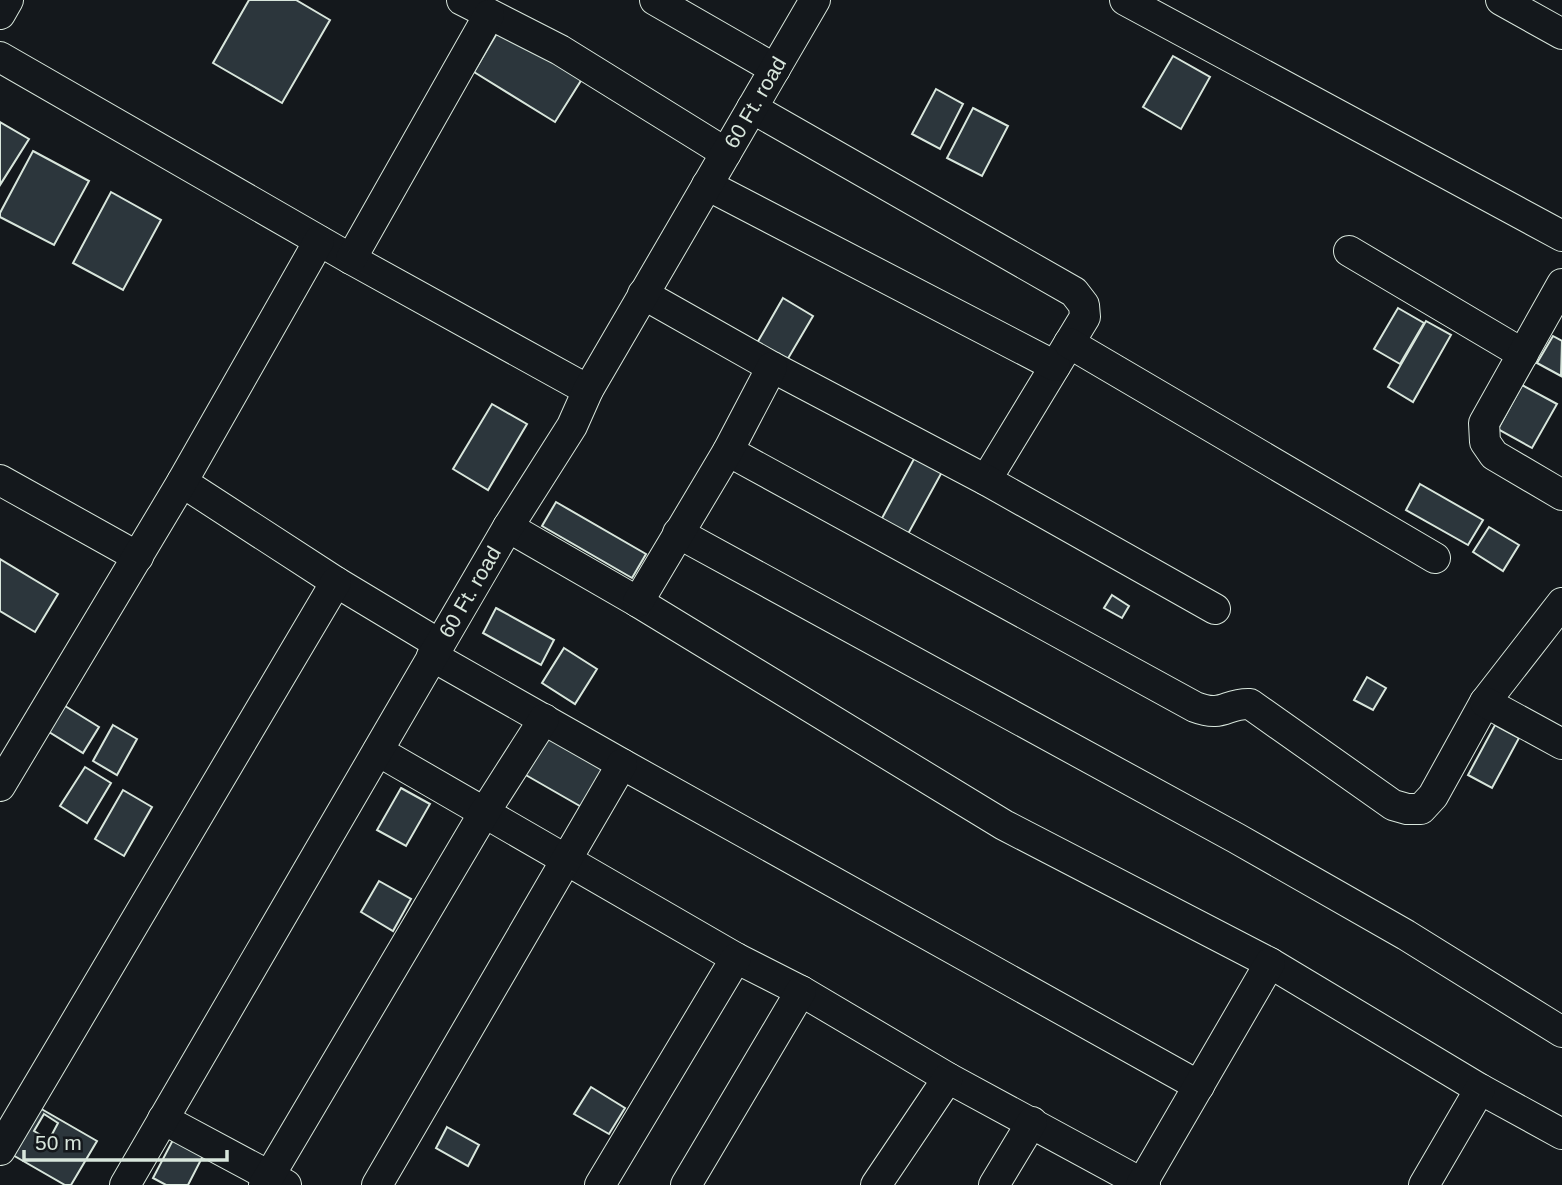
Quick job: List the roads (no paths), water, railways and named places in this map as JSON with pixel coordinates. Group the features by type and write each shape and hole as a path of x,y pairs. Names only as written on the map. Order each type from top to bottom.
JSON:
{"street":[{"path":"0,14 8,0"},
{"path":"462,0 559,50 726,153"},
{"path":"655,0 775,69"},
{"name":"60 Ft. road","path":"125,1185 435,650 572,426 587,390 815,0"},
{"path":"1125,0 1562,236"},
{"path":"1501,0 1562,34"},
{"path":"351,259 489,15"},
{"path":"0,57 319,241 587,390"},
{"path":"752,108 1074,292 1084,304 1085,317 986,480"},
{"path":"707,185 1062,355 1435,558"},
{"path":"0,786 182,482 319,241"},
{"path":"1349,251 1523,354"},
{"path":"1562,284 1484,423 1485,442 1494,455 1562,495"},
{"path":"643,295 772,367 986,480 1215,609"},
{"path":"638,602 728,451 772,367"},
{"path":"728,451 1195,707 1209,712 1221,712 1238,703 1250,704 1394,805 1407,809 1421,809 1433,796 1485,702 1562,603"},
{"path":"0,480 138,557"},
{"path":"182,482 544,719 1199,1086"},
{"path":"508,527 638,602 1004,825 1270,963 1480,1089 1562,1134"},
{"path":"678,533 1236,838 1406,935 1562,1032"},
{"path":"0,1150 336,582"},
{"path":"1485,702 1562,744"},
{"path":"163,1119 273,1182 484,813 544,719"},
{"path":"378,751 948,1078 1143,1184 1270,963"},
{"path":"377,1185 622,764"},
{"path":"600,1185 736,958"},
{"path":"686,1185 802,992"},
{"path":"876,1185 948,1078"},
{"path":"1424,1185 1480,1089"},
{"path":"994,1185 1032,1122"}]}
